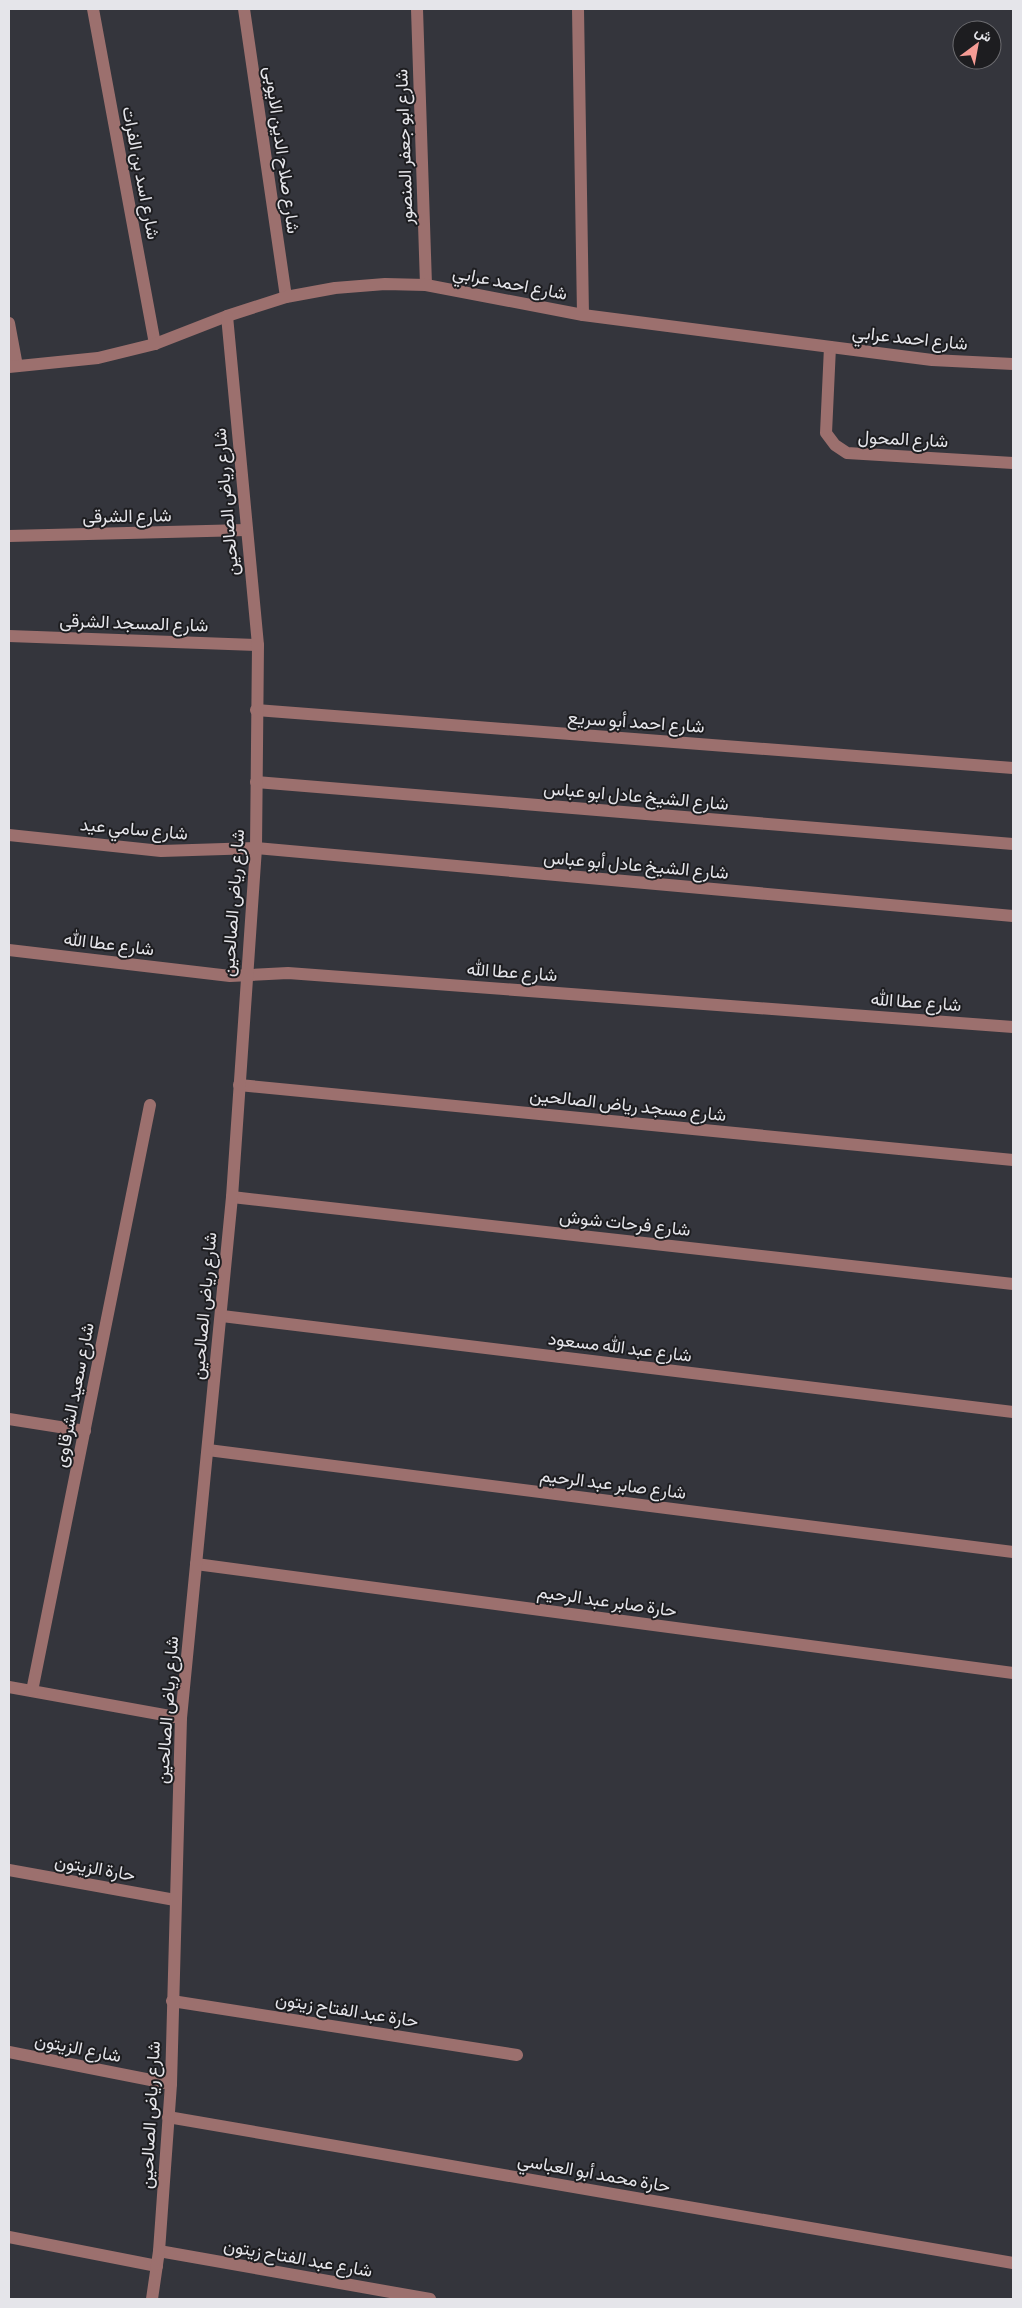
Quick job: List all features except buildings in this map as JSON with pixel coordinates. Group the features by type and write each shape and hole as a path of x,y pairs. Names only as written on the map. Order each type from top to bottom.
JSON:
{"street":[{"name":"شارع اسد بن الفرات","path":"93,9 155,344"},
{"name":"شارع صلاح الدين الايوبى","path":"244,9 286,297"},
{"name":"شارع ابو جعفر المنصور","path":"417,9 426,285"},
{"path":"578,9 582,315"},
{"name":"شارع احمد عرابي","path":"13,366 98,358 155,344 227,316 286,297 336,288 385,284 426,285 582,315 932,360 1013,364"},
{"name":"شارع رياض الصالحين","path":"152,2299 159,2251 170,2084 181,1718 222,1316 256,848 258,645 227,316"},
{"path":"9,323 13,366"},
{"name":"شارع المحول","path":"830,347 826,433 835,445 847,453 1013,463"},
{"name":"شارع الشرقى","path":"9,536 246,530"},
{"name":"شارع المسجد الشرقى","path":"9,636 258,645"},
{"name":"شارع احمد أبو سريع","path":"256,710 1013,768"},
{"name":"شارع الشيخ عادل ابو عباس","path":"256,782 1013,844"},
{"name":"شارع سامي عيد","path":"9,835 161,851 256,848"},
{"name":"شارع الشيخ عادل أبو عباس","path":"256,848 1013,916"},
{"name":"شارع عطا الله","path":"9,950 230,976 288,973 1013,1026"},
{"name":"شارع مسجد رياض الصالحين","path":"239,1085 1013,1160"},
{"name":"شارع سعيد الشرقاوى","path":"32,1691 150,1106"},
{"name":"شارع فرحات شوش","path":"232,1197 1013,1284"},
{"name":"شارع عبد الله مسعود","path":"222,1316 1013,1412"},
{"path":"9,1419 85,1431"},
{"name":"شارع صابر عبد الرحيم","path":"208,1450 1013,1552"},
{"name":"حارة صابر عبد الرحيم","path":"196,1564 1013,1673"},
{"path":"9,1687 181,1718"},
{"name":"حارة الزيتون","path":"9,1870 175,1900"},
{"name":"حارة عبد الفتاح زيتون","path":"172,2000 517,2055"},
{"name":"شارع الزيتون","path":"9,2052 170,2084"},
{"name":"حارة محمد أبو العباسي","path":"168,2117 1013,2263"},
{"path":"9,2237 157,2266"},
{"name":"شارع عبد الفتاح زيتون","path":"159,2251 430,2299"}]}
